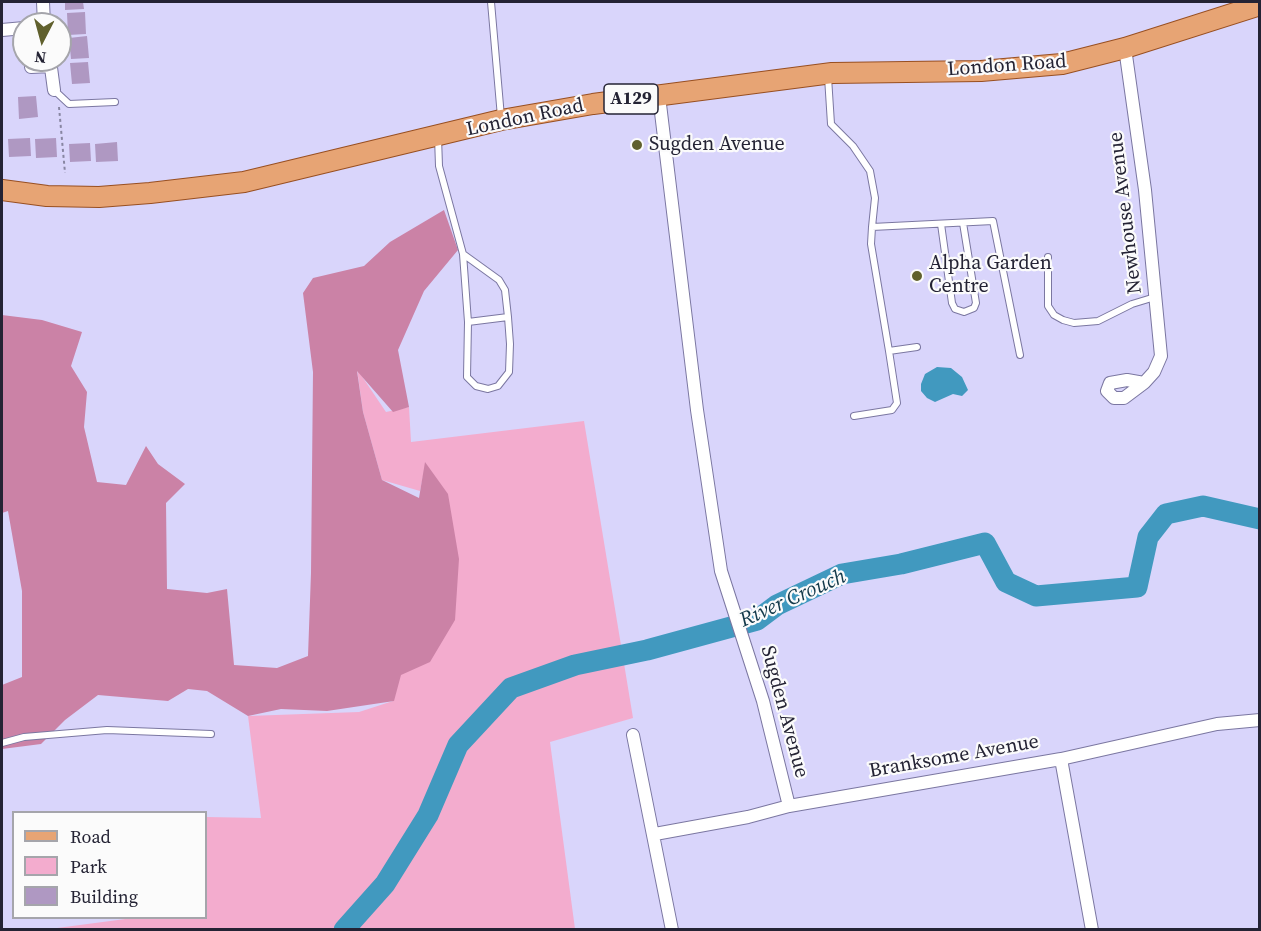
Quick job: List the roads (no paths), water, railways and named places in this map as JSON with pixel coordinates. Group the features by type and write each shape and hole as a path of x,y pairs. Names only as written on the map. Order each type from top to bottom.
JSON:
{"main road":[{"name":"London Road","path":"2,190 47,196 99,197 232,183 438,137 501,120 659,96 828,74 981,71 1050,65 1125,48 1239,6 1260,5"}],"street":[{"name":"Newhouse Avenue","path":"1125,48 1145,190 1161,356 1154,372 1144,382"},
{"path":"51,72 54,90"},
{"name":"Sugden Avenue","path":"659,96 697,410 721,571 763,701 789,806"},
{"name":"Branksome Avenue","path":"655,834 748,817 789,806 1061,759 1217,724 1260,720"},
{"path":"633,735 655,834 672,930"},
{"path":"1061,759 1092,930"}],"lane":[{"path":"491,2 501,120"},
{"path":"828,74 831,124 853,146 870,171 875,198 871,244 897,403 892,410 854,416"},
{"path":"54,90 69,105 115,102"},
{"path":"438,137 439,166 462,254 468,322 467,376 476,386 488,389 498,386 509,372 508,317 502,284 462,254"},
{"path":"872,227 993,221 1020,355"},
{"path":"941,224 951,303 955,309 964,312 974,308 976,303 963,223"},
{"path":"1048,257 1048,306 1054,315 1063,320 1074,323 1098,321 1132,304 1155,297"},
{"path":"468,322 508,317"},
{"path":"889,351 917,348"},
{"path":"2,743 24,737 107,730 211,734"}],"water":[{"path":"937,367 951,368 962,377 968,390 962,396 953,394 935,402 927,398 921,391 921,384 925,374"}],"waterway":[{"name":"River Crouch","path":"344,930 385,884 428,815 458,745 511,688 575,665 647,650 757,620 777,605 842,574 901,564 985,543 1006,582 1036,596 1137,587 1148,537 1166,514 1203,506 1260,519"}],"place":[{"name":"Sugden Avenue","path":"637,145"},
{"name":"Alpha Garden Centre","path":"917,276"}]}
